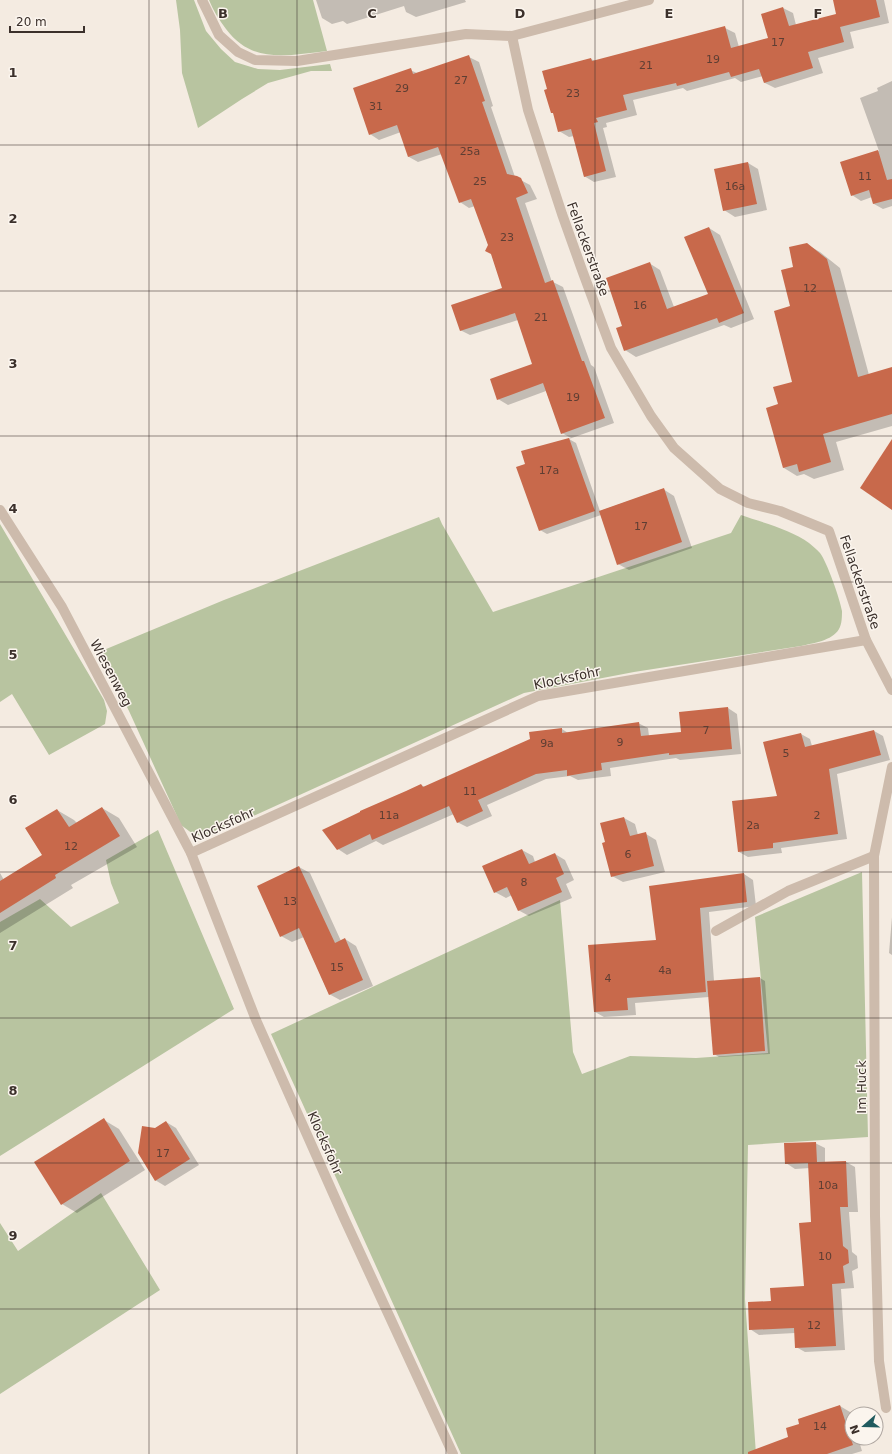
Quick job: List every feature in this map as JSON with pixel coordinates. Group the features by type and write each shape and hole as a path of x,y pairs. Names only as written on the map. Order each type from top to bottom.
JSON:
{"street":[{"path":"202,0 219,34 238,52 255,60 297,61 466,34 512,36 649,0"},
{"name":"Fellackerstraße","path":"512,36 528,110 562,214 611,348 651,416 674,448 703,475 720,489 748,503 780,512 829,531 866,640 892,690"},
{"name":"Wiesenweg","path":"0,510 62,607 191,853"},
{"name":"Klocksfohr","path":"453,1454 344,1218 256,1020 191,853 538,696 866,640"},
{"name":"Im Huck","path":"886,1408 879,1361 875,1216 874,856 892,768"},
{"path":"716,931 788,891 874,856"}],"green space":[{"path":"176,0 194,0 206,31 221,49 235,62 258,69 280,70 330,64 332,71 311,71 268,83 198,128 182,73 180,30"},
{"path":"209,0 313,0 327,51 272,55 260,53 248,48 236,40 226,29 216,15"},
{"path":"741,515 794,534 809,543 820,553 833,581 842,611 842,620 836,633 822,641 801,646 634,672 524,693 207,837 193,834 181,825 129,711 99,652 224,600 439,517 493,612 731,533"},
{"path":"0,524 104,700 107,711 105,724 49,755 12,694 0,702"},
{"path":"158,830 234,1009 0,1156 0,922 40,899 71,927 119,903 111,883 106,860"},
{"path":"862,872 868,1137 748,1145 745,1299 756,1454 461,1454 271,1034 560,900 573,1052 582,1074 630,1056 696,1058 768,1053 755,917"},
{"path":"101,1193 160,1290 0,1394 0,1223 18,1251"}],"building":[{"path":"833,0 876,0 880,17 840,27 844,42 808,52 813,68 764,83 759,69 731,77 729,72 677,86 676,83 623,95 627,110 596,118 598,122 594,123 606,171 584,177 571,129 558,132 553,113 551,113 544,90 547,89 542,71 591,58 592,61 725,26 731,48 768,38 761,14 783,7 789,26 836,14"},
{"path":"469,55 485,101 482,102 507,174 521,178 528,193 516,198 545,283 553,280 582,361 584,361 605,418 561,434 543,383 497,400 490,379 532,364 515,313 460,331 451,305 502,288 491,254 485,251 488,245 471,199 459,203 438,147 408,157 397,125 369,135 353,88 411,68 413,74"},
{"path":"878,150 887,180 892,179 892,199 873,204 869,190 851,196 840,162"},
{"path":"748,162 757,204 723,211 714,169"},
{"path":"709,227 744,313 719,323 717,318 624,351 616,328 622,326 606,278 650,262 667,309 708,294 684,237"},
{"path":"807,243 827,259 858,377 892,367 892,414 823,434 831,462 799,472 797,464 783,468 766,408 778,404 773,387 792,382 774,311 790,306 781,270 793,267 789,247"},
{"path":"569,438 595,511 539,531 516,467 525,464 521,451"},
{"path":"892,439 892,510 860,488"},
{"path":"664,488 682,542 617,565 599,511"},
{"path":"728,707 732,749 669,755 669,753 601,763 602,770 567,776 567,770 536,774 478,800 483,811 457,823 449,806 372,840 370,834 337,850 322,830 360,811 421,784 423,787 530,739 529,732 562,728 562,733 639,722 641,736 681,732 679,712"},
{"path":"874,730 881,755 829,769 838,834 773,843 773,848 738,852 732,801 777,796 763,742 801,733 805,747"},
{"path":"102,807 120,836 55,875 56,878 0,913 0,881 42,855 25,828 57,809 69,827"},
{"path":"624,817 630,836 646,832 654,866 611,877 602,843 605,842 600,823"},
{"path":"522,849 529,864 555,853 564,874 556,878 562,892 518,911 507,887 494,893 482,866"},
{"path":"299,866 335,943 345,938 363,980 329,995 299,928 280,937 257,886"},
{"path":"744,873 747,902 700,908 706,992 627,998 628,1010 594,1012 588,945 656,940 649,886"},
{"path":"760,977 765,1051 713,1055 707,981"},
{"path":"104,1118 130,1161 61,1205 34,1162"},
{"path":"166,1121 190,1159 155,1181 138,1153 142,1126 155,1128"},
{"path":"816,1142 817,1162 846,1161 848,1207 840,1207 843,1246 848,1250 849,1263 843,1266 845,1283 832,1284 836,1346 795,1348 794,1328 749,1330 748,1302 771,1301 770,1288 804,1286 799,1223 811,1222 808,1163 785,1164 784,1143"},
{"path":"840,1405 844,1417 844,1446 850,1446 827,1454 748,1454 748,1452 788,1437 786,1428 799,1424 798,1419"}]}
